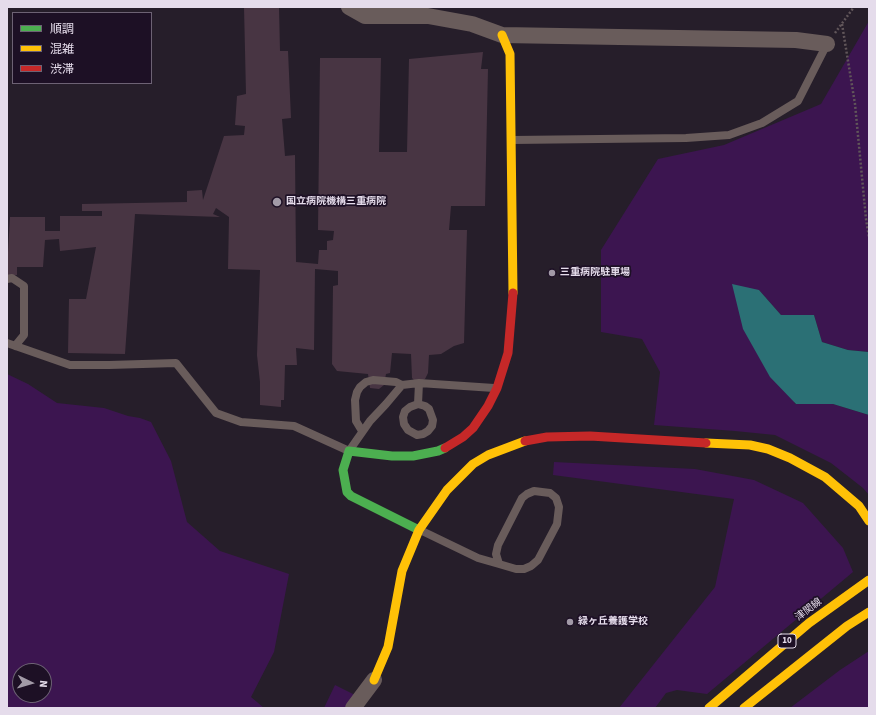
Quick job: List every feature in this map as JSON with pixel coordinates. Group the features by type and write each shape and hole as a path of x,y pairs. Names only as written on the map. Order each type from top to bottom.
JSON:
{"street":[{"path":"349,7 365,16 428,16 472,24 502,36 789,40 827,44"},
{"path":"419,530 351,496 347,492 343,470 349,451 392,456 414,456 438,451 464,437 473,428 488,406 497,388 508,353 512,302 510,54 502,36"},
{"path":"353,708 374,680 388,647 402,572 419,530 447,490 473,464 488,455 526,441 547,437 590,436 750,445 768,449 790,458 825,477 858,506 869,521"},
{"name":"津関線","path":"709,708 809,623 869,580"},
{"name":"10","path":"744,708 847,626 869,612"}],"lane":[{"path":"511,140 686,138 729,135 762,123 798,101 827,44"},
{"path":"7,279 12,278 24,286 24,335 11,345"},
{"path":"11,345 70,365 176,362 216,413 241,422 294,426 349,451 370,421 402,385"},
{"path":"362,431 356,421 355,400 360,387 366,382 373,380 396,382 402,385 419,383 497,388"},
{"path":"418,404 419,383"},
{"path":"419,530 478,558 516,569 524,569 531,566 538,560 557,524 559,507 556,498 550,493 534,491 522,498 498,545 496,554 499,564"}],"path":[{"path":"854,7 842,24 856,104 866,219 869,237"}],"shaded area":[{"path":"869,21 869,352 848,350 822,342 814,315 781,315 759,290 795,404 833,404 869,415 869,495 863,488 831,463 775,435 654,425 660,372 642,339 601,332 601,250 658,159 724,145 821,104"},
{"path":"7,374 28,384 57,403 104,408 151,422 171,461 187,522 220,551 289,574 274,652 251,697 264,708 7,708"},
{"path":"554,462 695,469 754,480 803,503 843,548 853,572 707,694 677,690 666,693 655,708 619,708 715,587 734,499 553,475"},
{"path":"869,651 869,708 790,708 840,670"},
{"path":"335,685 357,696 348,708 324,708"}],"water":[{"path":"732,284 759,290 781,315 814,315 822,342 848,350 869,352 869,415 833,404 796,404 770,377 743,329"}],"building":[{"name":"国立病院機構三重病院","path":"244,7 279,7 280,51 288,51 291,118 282,119 285,156 295,155 296,262 318,264 319,250 327,250 327,241 333,240 334,231 318,230 320,58 381,58 379,152 407,152 409,59 483,52 481,69 488,69 485,206 451,206 449,230 467,230 464,343 454,346 441,354 429,355 428,373 425,379 421,381 415,381 412,378 411,354 392,353 390,373 386,374 384,385 379,389 370,388 368,374 337,371 332,364 333,286 338,285 338,271 315,269 314,350 296,348 297,365 285,365 284,400 281,400 281,407 260,405 260,382 257,355 260,270 228,269 229,217 216,208 213,214 220,217 135,214 125,354 68,353 69,299 86,299 96,247 60,251 59,239 45,240 43,267 17,267 17,275 7,275 10,217 45,217 45,231 60,231 60,216 102,216 102,211 82,211 82,204 187,202 187,191 202,190 203,200 224,136 244,135 245,126 235,125 237,96 246,94"}],"traffic: fast":[{"path":"419,530 351,496 347,492 343,470 349,451 392,456 413,456 438,451 445,448"}],"traffic: slow":[{"path":"502,35 510,54 513,293"},
{"path":"374,680 388,647 402,571 419,530 447,490 473,464 488,455 525,441"},
{"path":"706,443 750,445 768,449 790,458 825,477 859,506 869,521"},
{"path":"709,708 809,623 869,580"},
{"path":"744,708 847,626 869,612"}],"traffic: jam":[{"path":"445,448 463,437 473,428 488,406 497,388 508,353 513,293"},
{"path":"525,441 547,437 590,436 706,443"}],"place":[{"name":"国立病院機構三重病院","path":"277,202"},
{"name":"三重病院駐車場","path":"552,273"},
{"name":"緑ヶ丘養護学校","path":"570,622"}]}
